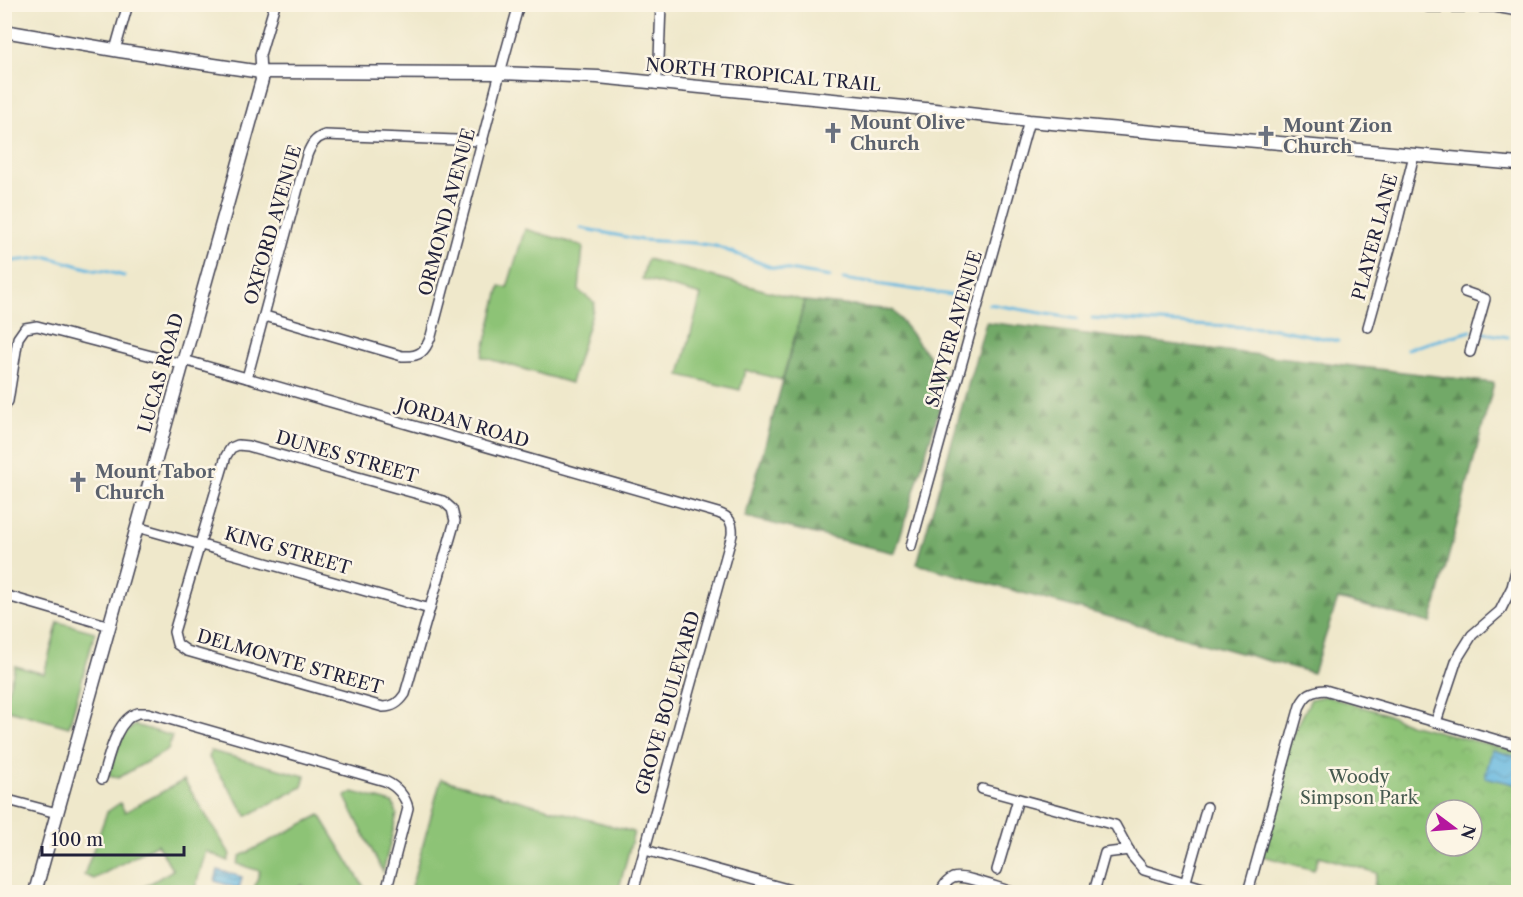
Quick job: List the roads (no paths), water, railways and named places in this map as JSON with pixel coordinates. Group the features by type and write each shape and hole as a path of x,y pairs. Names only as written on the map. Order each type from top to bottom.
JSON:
{"street":[{"path":"115,50 128,4"},
{"path":"261,72 260,55 275,4"},
{"name":"ORMOND AVENUE","path":"265,316 402,356 418,355 428,347 519,4"},
{"path":"656,84 662,4"},
{"path":"1421,4 1428,7 1495,6 1518,11"},
{"name":"NORTH TROPICAL TRAIL","path":"4,31 261,72 598,77 1029,121 1518,164"},
{"name":"LUCAS ROAD","path":"35,892 262,80 261,72"},
{"name":"SAWYER AVENUE","path":"911,546 1029,121"},
{"name":"OXFORD AVENUE","path":"247,378 307,155 315,141 325,135 483,141"},
{"name":"PLAYER LANE","path":"1368,327 1414,154"},
{"path":"1465,292 1485,299 1470,352"},
{"name":"JORDAN ROAD","path":"4,408 8,401 18,338 25,328 37,326 247,378 718,513 731,522"},
{"name":"DUNES STREET","path":"200,544 226,456 231,448 238,445 443,501 452,509 455,521 430,609"},
{"name":"GROVE BOULEVARD","path":"633,892 732,536 731,522"},
{"name":"KING STREET","path":"137,527 430,609"},
{"name":"DELMONTE STREET","path":"200,544 174,632 177,644 187,651 371,704 389,707 396,704 405,694 430,609"},
{"path":"1436,722 1456,659 1472,635 1500,611 1512,587 1518,563"},
{"path":"4,595 110,626"},
{"path":"1248,892 1300,706 1310,693 1324,690 1518,746"},
{"path":"102,779 114,740 122,725 130,717 139,713 148,713 385,781 402,794 407,801 408,808 386,892"},
{"path":"982,789 1115,825 1144,870 1216,892"},
{"path":"4,799 57,813"},
{"path":"997,870 1018,799"},
{"path":"1185,884 1207,807"},
{"path":"645,850 798,892"},
{"path":"1094,892 1106,853 1129,850"},
{"path":"941,892 943,885 952,878 962,877 1013,892"},
{"path":"755,892 758,882"}],"water":[{"path":"1492,750 1518,757 1518,785 1485,777"},
{"path":"218,870 242,877 239,889 215,881"}],"waterway":[{"path":"581,228 641,240 715,246 771,267 830,277"},
{"path":"4,262 48,257 124,276"},
{"path":"843,279 965,297"},
{"path":"989,304 1077,319"},
{"path":"1092,318 1277,329 1338,341"},
{"path":"1407,349 1471,331"},
{"path":"1478,332 1508,337"}],"place":[{"name":"Mount Olive Church","path":"833,133"},
{"name":"Mount Zion Church","path":"1266,136"},
{"name":"Mount Tabor Church","path":"78,482"}],"park label":[{"name":"Woody Simpson Park","path":"1359,787"}]}
